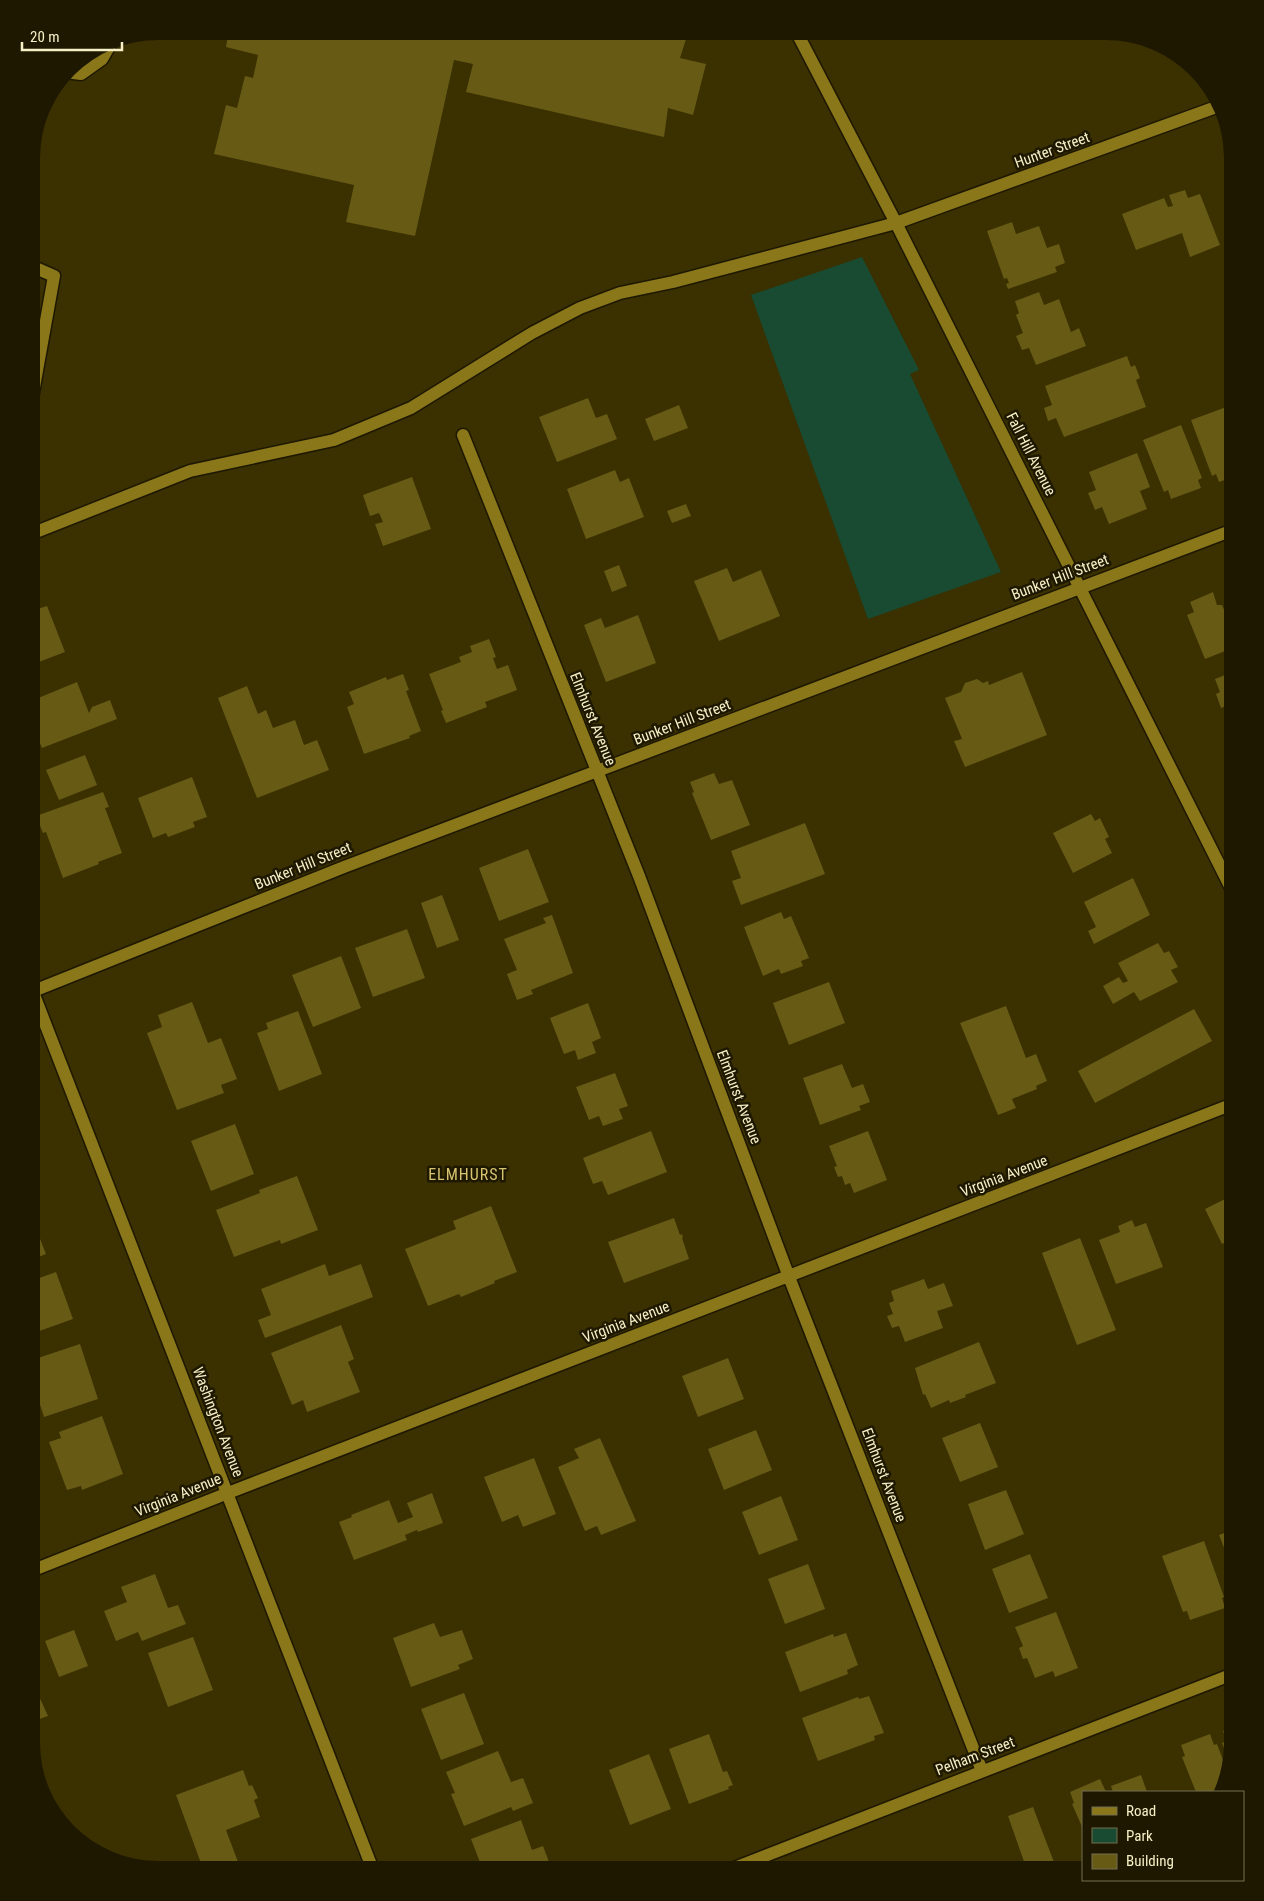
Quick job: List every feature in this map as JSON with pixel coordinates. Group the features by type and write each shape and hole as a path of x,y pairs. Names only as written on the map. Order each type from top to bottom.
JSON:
{"street":[{"name":"Fall Hill Avenue","path":"801,40 896,223 1224,874"},
{"path":"76,73 81,74 102,59 106,53"},
{"name":"Hunter Street","path":"40,531 190,471 334,440 411,408 532,333 580,308 612,296 673,282 896,223 1213,108"},
{"path":"40,270 54,276 40,357"},
{"name":"Elmhurst Avenue","path":"462,435 639,876 789,1277 982,1771"},
{"name":"Bunker Hill Street","path":"40,987 344,867 1224,533"},
{"name":"Washington Avenue","path":"40,1011 370,1861"},
{"name":"Virginia Avenue","path":"40,1567 1224,1108"},
{"name":"Pelham Street","path":"752,1861 1224,1677"}],"green space":[{"path":"862,257 919,370 910,374 1001,572 868,619 751,295"}],"building":[{"path":"227,40 686,40 680,58 706,64 693,115 668,108 664,137 466,92 473,64 454,60 415,236 346,222 354,185 214,154 226,105 237,108 245,76 253,78 258,55 226,47"},
{"path":"1185,190 1188,198 1200,194 1220,245 1190,257 1182,233 1136,250 1122,214 1164,198 1168,207 1173,206 1169,195"},
{"path":"1012,222 1016,234 1039,226 1047,248 1059,244 1065,263 1055,267 1057,272 1008,289 1006,284 1009,283 1007,278 1004,279 987,231"},
{"path":"1039,292 1044,305 1059,299 1071,332 1079,328 1086,346 1036,365 1029,348 1022,350 1016,336 1023,333 1016,315 1019,313 1015,301"},
{"path":"1127,356 1131,367 1135,365 1140,378 1136,380 1146,407 1064,437 1056,418 1048,421 1044,408 1052,405 1045,386"},
{"path":"588,398 596,418 607,414 617,439 557,462 539,417"},
{"path":"679,405 688,428 654,441 645,419"},
{"path":"1224,408 1224,480 1219,482 1216,474 1212,476 1191,420"},
{"path":"1181,425 1202,478 1198,480 1201,488 1171,499 1168,490 1164,492 1143,440"},
{"path":"1137,453 1150,487 1140,491 1147,509 1109,524 1102,507 1095,510 1088,493 1096,490 1089,472"},
{"path":"615,470 620,482 629,478 644,517 586,539 567,489"},
{"path":"412,477 431,529 383,546 375,524 383,522 379,513 370,516 363,495"},
{"path":"686,504 691,516 672,523 667,511"},
{"path":"619,565 627,586 612,592 604,571"},
{"path":"727,568 733,582 761,570 780,616 719,641 694,581"},
{"path":"1213,592 1217,605 1222,605 1224,610 1224,652 1205,659 1187,615 1194,612 1190,602"},
{"path":"47,606 65,652 40,662 40,608"},
{"path":"638,615 656,663 606,682 584,625 601,618 605,628"},
{"path":"489,639 496,657 493,658 497,669 508,665 517,690 485,702 487,707 446,723 429,674 461,662 459,657 472,652 470,646"},
{"path":"1022,672 1047,735 965,767 954,741 962,739 945,698 961,692 965,683 977,679 983,683 988,681 989,685"},
{"path":"403,674 409,690 406,691 421,731 409,736 410,738 364,754 347,707 354,704 349,692 386,677 387,680"},
{"path":"1224,676 1224,707 1221,708 1216,694 1220,692 1215,679"},
{"path":"77,682 89,713 92,707 110,700 117,719 42,748 40,743 40,697"},
{"path":"247,686 258,714 266,710 273,728 295,720 304,745 317,740 329,770 257,798 218,698"},
{"path":"85,755 97,785 59,800 46,770"},
{"path":"714,773 719,784 732,780 750,825 711,840 692,793 694,792 690,782"},
{"path":"192,777 207,817 193,822 195,827 168,837 166,833 153,838 138,798"},
{"path":"103,792 109,807 105,808 122,853 63,878 46,832 43,833 40,826 40,815"},
{"path":"1091,814 1095,821 1100,818 1109,837 1105,839 1112,853 1073,873 1053,833"},
{"path":"805,823 825,874 741,905 732,881 741,878 731,851"},
{"path":"528,849 549,902 499,921 479,868"},
{"path":"1133,878 1150,915 1094,944 1088,931 1096,927 1084,902"},
{"path":"442,895 459,940 437,948 421,903"},
{"path":"781,912 784,919 791,916 809,958 801,961 803,966 781,974 779,969 763,976 744,927"},
{"path":"552,915 573,973 531,990 533,994 517,1000 507,974 517,970 504,939 546,923 543,918"},
{"path":"407,929 425,978 373,997 355,948"},
{"path":"1158,943 1164,953 1169,951 1178,967 1171,970 1178,982 1140,1001 1134,992 1113,1004 1103,986 1119,977 1123,983 1128,981 1118,963"},
{"path":"341,956 361,1008 313,1027 292,975"},
{"path":"829,982 845,1023 789,1045 773,1003"},
{"path":"192,1002 208,1043 221,1038 237,1079 221,1085 224,1093 177,1110 147,1033 162,1027 158,1015"},
{"path":"588,1003 601,1038 592,1042 596,1053 578,1060 575,1050 564,1054 550,1018"},
{"path":"1006,1006 1026,1058 1036,1054 1047,1081 1036,1086 1037,1089 1012,1099 1016,1108 998,1115 960,1023"},
{"path":"1194,1009 1212,1041 1095,1103 1078,1071"},
{"path":"298,1011 322,1074 279,1091 257,1033 268,1029 266,1023"},
{"path":"842,1064 852,1088 863,1084 870,1102 859,1106 861,1110 820,1125 803,1078"},
{"path":"615,1073 628,1106 619,1109 623,1119 603,1126 599,1116 589,1120 576,1087"},
{"path":"235,1124 254,1174 211,1191 191,1141"},
{"path":"651,1131 667,1172 608,1195 602,1181 593,1184 583,1158"},
{"path":"868,1131 887,1180 854,1193 850,1183 845,1185 842,1176 838,1177 834,1167 837,1166 829,1146"},
{"path":"297,1176 318,1230 281,1244 280,1240 234,1257 216,1210 260,1193 259,1190"},
{"path":"1224,1200 1224,1243 1222,1244 1205,1209"},
{"path":"491,1206 517,1272 461,1297 459,1294 428,1306 405,1249 456,1229 453,1221"},
{"path":"674,1218 680,1235 682,1234 689,1259 624,1283 608,1242"},
{"path":"1132,1220 1135,1227 1146,1223 1163,1267 1116,1284 1099,1240 1120,1232 1118,1226"},
{"path":"1080,1238 1116,1330 1077,1345 1042,1253"},
{"path":"40,1239 46,1254 40,1256"},
{"path":"325,1264 329,1276 361,1264 373,1297 265,1338 258,1320 271,1315 261,1289"},
{"path":"56,1272 73,1319 40,1331 40,1278"},
{"path":"924,1279 928,1289 944,1283 953,1306 937,1311 943,1328 905,1342 899,1326 892,1328 887,1316 893,1314 889,1303 894,1301 891,1291"},
{"path":"341,1325 354,1359 348,1362 360,1392 307,1412 303,1400 292,1405 271,1353"},
{"path":"979,1342 996,1383 965,1395 966,1397 950,1403 949,1400 931,1408 925,1394 923,1395 915,1368"},
{"path":"80,1344 98,1399 44,1417 40,1405 40,1357"},
{"path":"728,1358 744,1399 698,1417 682,1376"},
{"path":"102,1416 123,1474 82,1490 81,1486 67,1490 49,1442 61,1438 59,1432"},
{"path":"980,1423 998,1467 960,1482 942,1438"},
{"path":"756,1430 772,1470 724,1490 708,1449"},
{"path":"600,1438 636,1521 601,1535 597,1526 585,1531 558,1467 579,1458 574,1449"},
{"path":"534,1458 556,1514 523,1527 518,1515 502,1522 484,1477"},
{"path":"1006,1490 1024,1534 985,1550 968,1504"},
{"path":"432,1493 443,1523 418,1532 417,1530 405,1535 407,1540 354,1560 339,1522 352,1517 351,1515 389,1500 398,1523 413,1517 407,1503"},
{"path":"781,1496 798,1540 759,1555 742,1512"},
{"path":"1224,1533 1224,1548 1219,1535"},
{"path":"1204,1541 1224,1597 1222,1598 1224,1608 1190,1620 1187,1611 1183,1612 1162,1556"},
{"path":"1030,1554 1048,1598 1009,1613 992,1569"},
{"path":"808,1564 825,1609 785,1624 768,1579"},
{"path":"155,1574 168,1608 178,1605 186,1624 142,1641 138,1632 116,1641 104,1611 127,1602 121,1587"},
{"path":"1056,1612 1078,1668 1055,1677 1053,1671 1035,1678 1027,1658 1023,1659 1019,1648 1023,1646 1015,1627"},
{"path":"434,1623 440,1637 462,1630 473,1659 458,1665 460,1669 411,1687 393,1638"},
{"path":"74,1630 88,1666 59,1677 45,1641"},
{"path":"846,1633 858,1665 847,1670 848,1674 800,1692 785,1652 833,1634 834,1637"},
{"path":"193,1637 213,1690 168,1707 148,1653"},
{"path":"464,1693 484,1744 441,1760 421,1709"},
{"path":"869,1696 884,1733 874,1736 875,1740 818,1761 802,1718 858,1697 859,1699"},
{"path":"40,1699 48,1716 40,1719"},
{"path":"709,1734 723,1772 727,1771 733,1785 728,1787 729,1789 689,1804 669,1749"},
{"path":"1210,1734 1214,1745 1217,1744 1223,1759 1214,1791 1196,1791 1182,1757 1185,1756 1181,1745"},
{"path":"498,1751 511,1782 523,1778 533,1803 513,1811 511,1807 464,1826 451,1794 455,1793 446,1772"},
{"path":"649,1754 671,1809 630,1825 609,1770"},
{"path":"243,1770 249,1786 252,1785 258,1798 254,1800 260,1817 226,1830 238,1861 200,1861 176,1795"},
{"path":"1141,1775 1147,1791 1113,1791 1111,1786"},
{"path":"1100,1779 1106,1791 1082,1791 1082,1827 1072,1804 1074,1803 1070,1792"},
{"path":"1033,1807 1054,1861 1024,1861 1008,1816"},
{"path":"521,1820 532,1850 543,1846 549,1861 480,1861 471,1839"}],"district":[{"name":"ELMHURST","path":"468,1174"}]}
